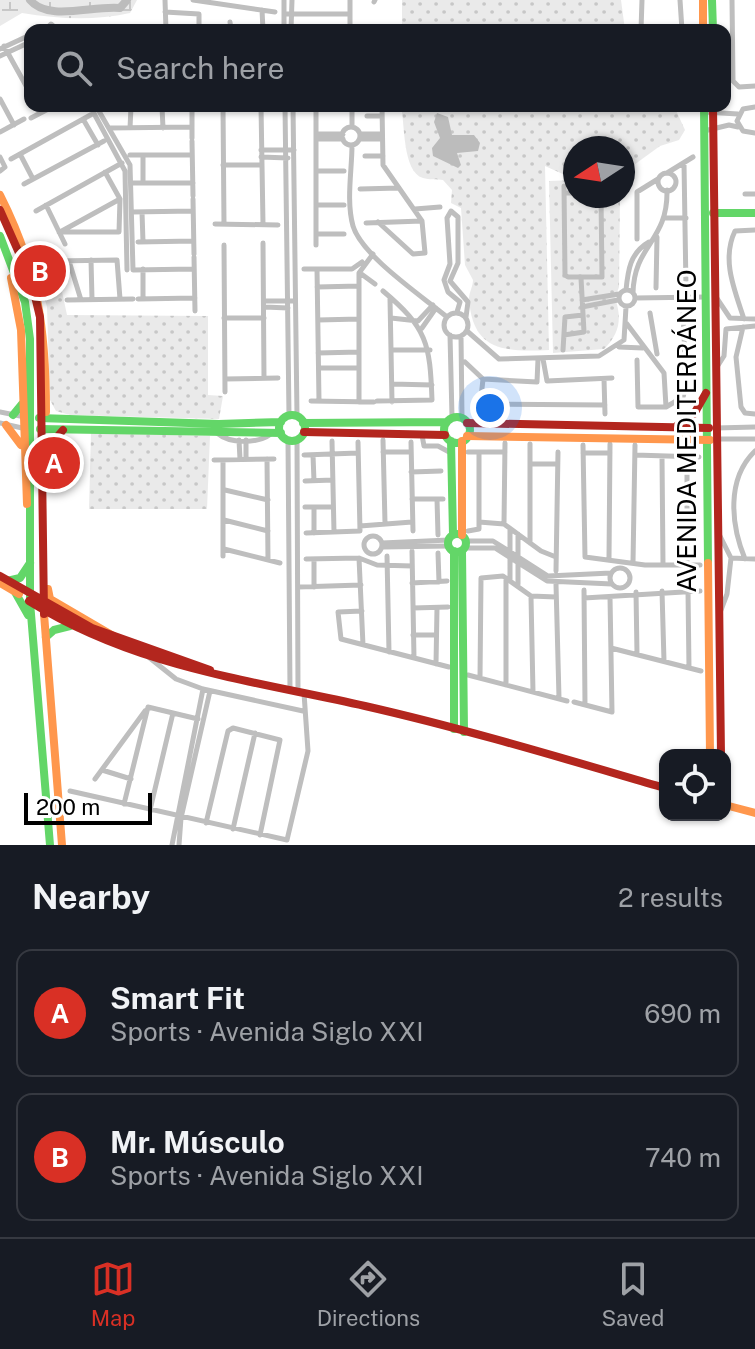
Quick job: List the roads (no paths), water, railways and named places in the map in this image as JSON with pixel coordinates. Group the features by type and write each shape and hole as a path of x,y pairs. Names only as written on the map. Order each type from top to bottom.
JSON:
{"main road":[{"path":"703,0 703,24"},
{"path":"712,0 713,24"},
{"name":"AVENIDA MEDITERRÁNEO","path":"711,112 714,129 707,391 712,428"},
{"path":"0,195 24,244 42,317 44,418"},
{"path":"0,210 31,280 42,317 44,429 41,459 47,537 43,612 62,845"},
{"path":"710,214 755,213"},
{"path":"0,238 25,302 26,376 22,417"},
{"path":"0,250 12,272"},
{"name":"AVENIDA MEDITERRÁNEO","path":"710,749 712,428 716,368 711,297"},
{"path":"26,376 22,417 26,428 30,598 50,845"},
{"path":"674,427 694,414 707,391"},
{"path":"46,406 63,419"},
{"path":"22,417 281,422 292,429 465,439 593,437 712,440"},
{"path":"121,420 121,431"},
{"path":"449,420 448,438 459,542"},
{"path":"26,428 216,432 449,420 712,428"},
{"path":"459,730 459,542 465,421"},
{"path":"3,424 15,433 23,450"},
{"path":"593,425 593,437"},
{"path":"26,428 24,496 28,506"},
{"path":"44,429 47,449 45,582 50,599 115,637"},
{"path":"41,459 63,430"},
{"name":"AVENIDA MEDITERRÁNEO","path":"712,440 718,533 721,749"},
{"path":"2,580 23,576 30,563"},
{"path":"2,580 15,592 43,601 146,652"},
{"path":"2,580 30,598 43,612 70,626 146,652 223,676 459,730 659,786"},
{"path":"15,592 32,627"},
{"path":"46,637 54,630 70,626"},
{"path":"710,694 720,694"},
{"path":"731,807 755,813"}],"street":[{"path":"165,0 166,24"},
{"path":"193,0 275,12"},
{"path":"284,0 284,24"},
{"path":"291,24 292,0"},
{"path":"350,0 350,24"},
{"path":"641,24 642,0"},
{"path":"680,0 682,24"},
{"path":"732,0 733,81 739,87 755,86"},
{"path":"262,10 263,24"},
{"path":"165,12 199,14 199,24"},
{"path":"284,14 350,14"},
{"path":"0,56 3,49 24,38"},
{"path":"3,49 24,44"},
{"path":"3,49 24,83"},
{"path":"0,99 14,125"},
{"path":"740,128 739,113 745,107 755,107"},
{"path":"11,159 93,112"},
{"path":"97,112 126,159 129,183 127,270 120,299"},
{"path":"130,112 130,128"},
{"path":"162,112 163,128"},
{"path":"192,112 195,311"},
{"path":"223,112 224,224"},
{"path":"261,112 263,224"},
{"path":"285,112 286,304 298,587 297,692"},
{"path":"70,791 287,840 308,751 303,711 297,692 292,429 293,112"},
{"path":"316,112 316,245"},
{"path":"352,112 352,127 360,137"},
{"path":"378,222 417,256 426,249 422,221 385,169 382,112"},
{"path":"714,112 725,121 714,129"},
{"path":"730,112 739,113"},
{"path":"0,132 41,113"},
{"path":"367,116 382,116"},
{"path":"83,119 98,145"},
{"path":"714,129 733,125 754,134"},
{"path":"105,128 192,127"},
{"path":"316,136 343,136 352,127"},
{"path":"343,136 352,145"},
{"path":"382,136 360,137 352,145 351,214 356,233 372,253 447,317"},
{"path":"24,184 104,141"},
{"path":"261,154 286,154 294,150"},
{"path":"20,154 33,179"},
{"path":"286,154 294,158"},
{"path":"36,211 126,159 143,155 192,155"},
{"path":"143,155 143,183"},
{"path":"365,156 383,156"},
{"path":"0,157 5,167 0,171"},
{"path":"637,239 637,192 693,157"},
{"path":"684,163 686,288"},
{"path":"223,165 261,165"},
{"path":"316,171 344,171"},
{"path":"59,232 119,232 120,199 105,172"},
{"path":"582,303 619,297 626,290 630,263 639,249 657,236 666,218 667,190 675,183 673,175 667,173"},
{"path":"658,179 660,187 667,190"},
{"path":"129,183 193,183"},
{"path":"360,189 399,188"},
{"path":"745,194 755,194"},
{"path":"59,232 120,199"},
{"path":"46,205 65,244"},
{"path":"316,205 344,205"},
{"path":"414,209 440,207"},
{"path":"564,208 565,275 581,278 603,275 601,208"},
{"path":"130,212 193,211"},
{"path":"467,331 461,336 450,335 444,329 447,317 457,312 460,306 458,296 450,281 458,261 458,217 451,211 447,218 450,261 444,280 448,292 458,296 468,302 467,331 499,359 599,356 618,347 643,348"},
{"path":"142,212 140,242 193,241"},
{"path":"666,218 686,218"},
{"path":"366,223 422,221"},
{"path":"215,224 278,225"},
{"path":"755,230 735,231 729,251 732,283 744,319 755,319"},
{"path":"316,234 344,234"},
{"path":"656,288 657,236"},
{"path":"626,307 632,305 636,267 650,242"},
{"path":"263,243 264,378"},
{"path":"224,245 225,392"},
{"path":"304,269 352,269 372,253"},
{"path":"359,402 359,273 372,253"},
{"path":"91,260 92,300"},
{"path":"55,261 117,260 127,270 194,269"},
{"path":"69,261 81,300"},
{"path":"450,261 458,261"},
{"path":"138,299 143,269"},
{"path":"317,269 319,401"},
{"path":"359,273 375,284"},
{"path":"564,335 583,334 581,278"},
{"path":"317,287 359,286"},
{"path":"626,290 634,296 711,297"},
{"path":"311,401 431,402 430,350 422,328 383,291"},
{"path":"390,297 392,402"},
{"path":"618,347 627,324 626,307 619,297"},
{"name":"AVENIDA MEDITERRÁNEO","path":"711,297 732,318 744,319"},
{"path":"67,300 195,298"},
{"path":"265,304 294,305"},
{"path":"391,318 421,319 435,307"},
{"path":"422,328 435,307"},
{"path":"637,360 638,407 666,407 679,402 685,393 683,309"},
{"path":"457,312 466,317"},
{"path":"650,313 655,355"},
{"path":"563,350 565,317 583,315"},
{"path":"224,318 264,318"},
{"path":"318,320 359,319"},
{"path":"627,324 643,348 661,359 658,363 666,378 666,407"},
{"path":"755,326 743,327 736,357 742,411 755,414"},
{"name":"AVENIDA MEDITERRÁNEO","path":"716,368 724,356 725,331 743,327"},
{"path":"449,420 450,335"},
{"path":"461,336 465,421"},
{"path":"391,350 430,350"},
{"path":"318,353 359,352"},
{"path":"540,359 545,381 612,378"},
{"path":"465,362 483,379 537,382 540,359"},
{"path":"319,368 359,368"},
{"path":"225,379 278,378"},
{"path":"483,379 481,398 486,404 605,405"},
{"path":"604,379 605,414"},
{"path":"392,384 432,385"},
{"path":"0,412 22,417"},
{"path":"3,424 26,428"},
{"path":"712,428 755,427"},
{"path":"216,432 228,440 261,440 292,429"},
{"path":"422,435 422,445 438,446 451,453"},
{"path":"712,440 755,439"},
{"path":"243,440 243,459"},
{"path":"383,440 385,523"},
{"path":"332,441 334,532"},
{"path":"314,507 310,533 358,532 358,442"},
{"path":"411,442 413,531"},
{"path":"504,524 505,443"},
{"path":"530,444 530,543"},
{"path":"468,675 612,712 611,648 617,586 613,571 610,444"},
{"path":"583,445 584,555 589,559 700,565"},
{"path":"372,526 373,536 382,545 459,542 489,546 510,554 547,581 617,586 629,580 626,571 635,445"},
{"path":"745,559 737,536 733,505 737,484 754,451"},
{"path":"383,452 411,452"},
{"path":"468,452 505,452"},
{"path":"459,542 478,530 479,452"},
{"path":"556,571 558,452"},
{"path":"304,455 358,453"},
{"path":"583,453 610,453"},
{"path":"313,455 314,481"},
{"path":"635,455 699,457"},
{"path":"662,456 663,565"},
{"path":"687,456 687,565"},
{"path":"214,460 270,459 268,560"},
{"path":"223,460 223,556"},
{"path":"531,464 557,464"},
{"path":"411,472 441,471"},
{"path":"467,478 478,478"},
{"path":"305,481 333,480"},
{"path":"225,490 268,500"},
{"path":"412,499 440,499 438,535"},
{"path":"468,504 479,504"},
{"path":"305,507 333,507"},
{"path":"224,520 268,531"},
{"path":"360,526 412,522"},
{"path":"479,522 504,524 556,557"},
{"path":"506,685 510,529"},
{"name":"AVENIDA MEDITERRÁNEO","path":"718,533 731,558 727,594 719,615"},
{"path":"518,534 518,585"},
{"path":"373,536 364,543 365,550 377,553"},
{"path":"377,565 377,553 382,545"},
{"path":"224,549 280,563"},
{"path":"412,551 414,658"},
{"path":"387,556 389,652"},
{"path":"439,582 441,556"},
{"path":"306,559 359,558 387,567 412,566"},
{"path":"359,558 363,645"},
{"path":"731,558 755,559"},
{"path":"314,559 314,587"},
{"path":"517,559 548,576 626,571"},
{"path":"480,678 480,583 484,577 508,580 531,596 556,597"},
{"path":"412,583 447,581"},
{"path":"468,584 480,583"},
{"path":"556,584 559,698"},
{"path":"298,587 361,585"},
{"path":"662,591 664,661"},
{"path":"688,591 689,668"},
{"path":"585,705 584,594 617,597 636,592 700,591"},
{"path":"636,592 637,654"},
{"path":"531,596 533,692"},
{"path":"413,608 448,607"},
{"path":"436,664 437,608"},
{"path":"469,610 480,610"},
{"path":"362,611 337,614 339,638 449,667"},
{"path":"413,635 436,635"},
{"path":"611,648 701,671"},
{"path":"146,652 176,679 206,690 303,711"},
{"path":"262,702 270,686"},
{"path":"172,845 206,690"},
{"path":"148,707 200,719"},
{"path":"95,779 148,707"},
{"path":"124,804 148,707"},
{"path":"150,810 173,713"},
{"path":"206,823 228,731 233,728 278,738 280,743 260,835"},
{"path":"233,829 255,733"},
{"path":"102,770 131,779"},
{"path":"178,817 179,845"}],"waterway":[{"path":"30,0 38,7 59,11 120,8 127,0"}],"place":[{"name":"Mr. Músculo","path":"40,271"},
{"name":"Smart Fit","path":"54,463"}]}
